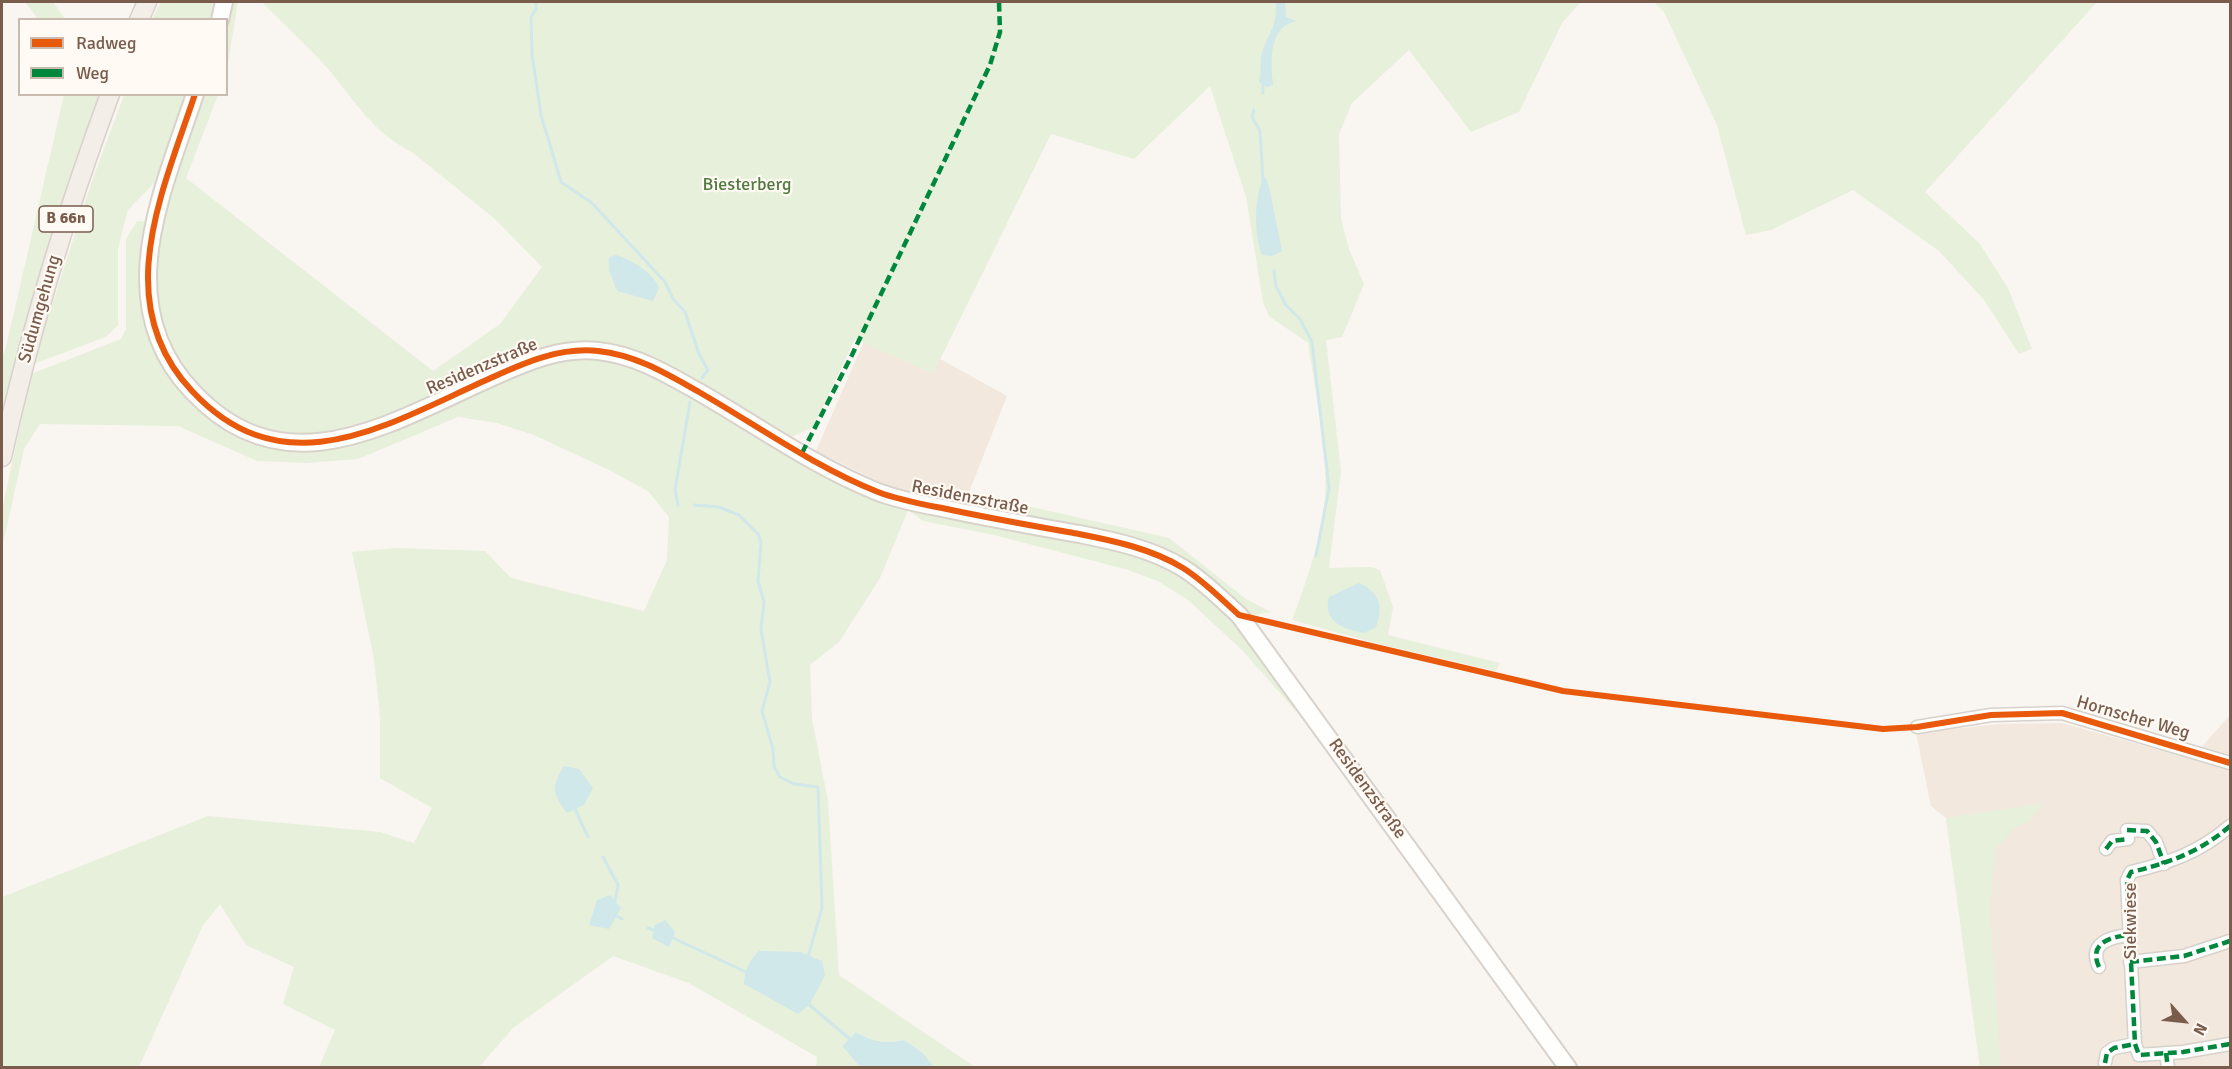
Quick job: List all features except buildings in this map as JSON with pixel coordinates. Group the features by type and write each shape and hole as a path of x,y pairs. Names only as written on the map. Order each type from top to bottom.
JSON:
{"main road":[{"path":"141,18 147,2"},
{"path":"220,18 224,2"},
{"name":"Südumgehung","path":"2,458 28,346 65,223 109,96"},
{"name":"Residenzstraße","path":"194,96 153,225 147,269 149,299 165,354 182,381 214,415 254,436 283,442 336,440 369,432 523,364 553,354 596,351 622,355 660,369 845,477 880,493 955,511 1110,540 1160,556 1204,583 1239,615 1568,1068"}],"street":[{"name":"Hornscher Weg","path":"1917,727 1991,715 2062,713 2230,763"},
{"name":"Siekwiese","path":"2137,1049 2130,962 2127,880 2132,872 2164,864 2195,852 2230,826"},
{"path":"2106,849 2112,841 2147,831 2156,842 2164,864"},
{"path":"2099,967 2097,951 2101,942 2112,937 2129,935"},
{"path":"2130,962 2184,957 2230,941"},
{"path":"2105,1063 2107,1053 2114,1048 2166,1053 2230,1044"},
{"path":"2166,1053 2168,1068"}],"shaded area":[{"path":"880,305 948,340 940,359 1007,396 963,507 911,497 816,451"},
{"path":"2230,715 2230,1067 1980,1067 1946,818 1931,806 1916,733 2000,724 2062,723 2191,759"}],"green space":[{"path":"25,2 53,2 64,18 37,18"},
{"path":"161,2 215,2 210,18 153,18"},
{"path":"231,2 238,2 228,63 228,20"},
{"name":"Biesterberg","path":"262,2 1581,2 1562,23 1519,112 1471,132 1409,50 1352,103 1339,134 1341,219 1349,249 1364,284 1342,337 1326,340 1341,471 1329,568 1371,567 1380,570 1393,607 1388,635 1500,663 1496,671 1379,644 1292,620 1312,561 1323,515 1326,481 1321,422 1308,343 1269,316 1263,302 1246,197 1210,86 1134,159 1051,134 933,374 855,339 813,427 787,439 844,484 908,510 880,578 839,642 810,665 812,719 828,801 839,975 975,1067 934,1067 923,1053 904,1040 879,1041 856,1032 842,1046 860,1067 816,1067 817,1057 689,983 613,956 513,1028 479,1067 319,1067 335,1030 283,1004 294,967 246,945 220,904 203,925 139,1067 2,1067 2,897 208,816 380,832 414,843 432,808 380,778 380,717 374,659 352,552 397,548 485,551 511,578 644,611 667,560 669,517 648,491 534,435 497,423 458,417 358,459 306,463 257,461 178,426 40,424 24,449 2,548 2,510 31,374 121,339 126,329 126,239 137,221 160,222 204,96 218,96 186,178 433,371 500,324 542,267 495,219 412,152 376,127 322,62"},
{"path":"1654,2 2097,2 1925,192 1980,244 2008,288 2032,349 2019,354 1984,300 1939,251 1853,190 1771,230 1746,235 1717,125 1664,12"},
{"path":"64,96 100,96 19,344 2,420 2,358"},
{"path":"124,96 185,96 155,182 128,210 118,248 118,325 106,337 33,364 92,181"},
{"path":"970,493 1169,538 1246,599 1271,612 1254,615 1241,628 1298,705 1294,709 1243,651 1188,600 1158,581 1125,569 994,535 923,521 908,510 963,507"},
{"path":"2044,803 2030,821 2016,827 1995,849 1990,912 2001,1067 1980,1067 1946,818"}],"water":[{"path":"1276,2 1285,2 1286,17 1296,21 1280,31 1275,39 1272,57 1273,85 1267,87 1259,82 1261,60 1274,25"},
{"path":"1263,178 1266,178 1269,187 1282,251 1272,256 1262,255 1259,247 1256,216"},
{"path":"616,255 635,263 652,277 659,288 653,301 617,291 609,270 609,257"},
{"path":"1359,583 1375,595 1380,613 1376,627 1364,633 1336,623 1329,613 1328,606 1329,597"},
{"path":"564,766 579,769 593,788 584,805 567,813 558,800 555,790 557,779"},
{"path":"610,895 621,908 609,929 589,925 597,900"},
{"path":"665,920 675,932 669,947 652,938 655,925"},
{"path":"759,951 801,952 822,961 825,975 810,1004 798,1014 744,984 748,966"},
{"path":"856,1032 879,1041 904,1040 923,1053 934,1067 860,1067 842,1046"}],"waterway":[{"path":"536,2 536,9 531,17 532,54 541,115 561,182 592,203 665,282 673,299 685,312 699,354 708,370 702,378"},
{"path":"1263,84 1263,93"},
{"path":"1254,110 1252,117 1260,131 1263,181"},
{"path":"1274,271 1276,286 1286,305 1300,319 1312,342 1329,488 1316,556"},
{"path":"678,505 675,490 690,402"},
{"path":"694,505 719,507 739,515 758,534 761,542 758,581 764,602 761,629 770,682 762,711 773,749 774,767 780,777 794,784 818,787 822,908 808,957"},
{"path":"575,809 588,837"},
{"path":"603,857 618,885 615,902"},
{"path":"615,915 622,919"},
{"path":"648,928 656,931"},
{"path":"671,937 746,972"},
{"path":"806,1002 851,1040"}],"marked path":[{"path":"802,453 852,355 990,65 1000,32 999,2"},
{"path":"2230,826 2196,850 2158,865 2131,872 2127,880 2135,1044 2139,1055 2183,1052 2230,1044"},
{"path":"2127,830 2147,831 2156,842 2164,864"},
{"path":"2106,849 2112,841 2128,839"},
{"path":"2099,967 2096,959 2099,947 2115,937 2129,935"},
{"path":"2130,962 2184,956 2230,941"},
{"path":"2105,1063 2107,1053 2114,1048 2135,1044"},
{"path":"2166,1053 2168,1068"}],"cycle path":[{"path":"194,96 169,169 150,246 148,284 153,321 167,357 192,391 228,421 264,438 302,443 340,439 378,428 531,361 571,351 612,353 663,372 832,471 878,492 994,519 1093,537 1146,551 1171,561 1191,573 1239,615 1563,691 1883,729 1917,727 1991,715 2062,713 2230,763"}]}
